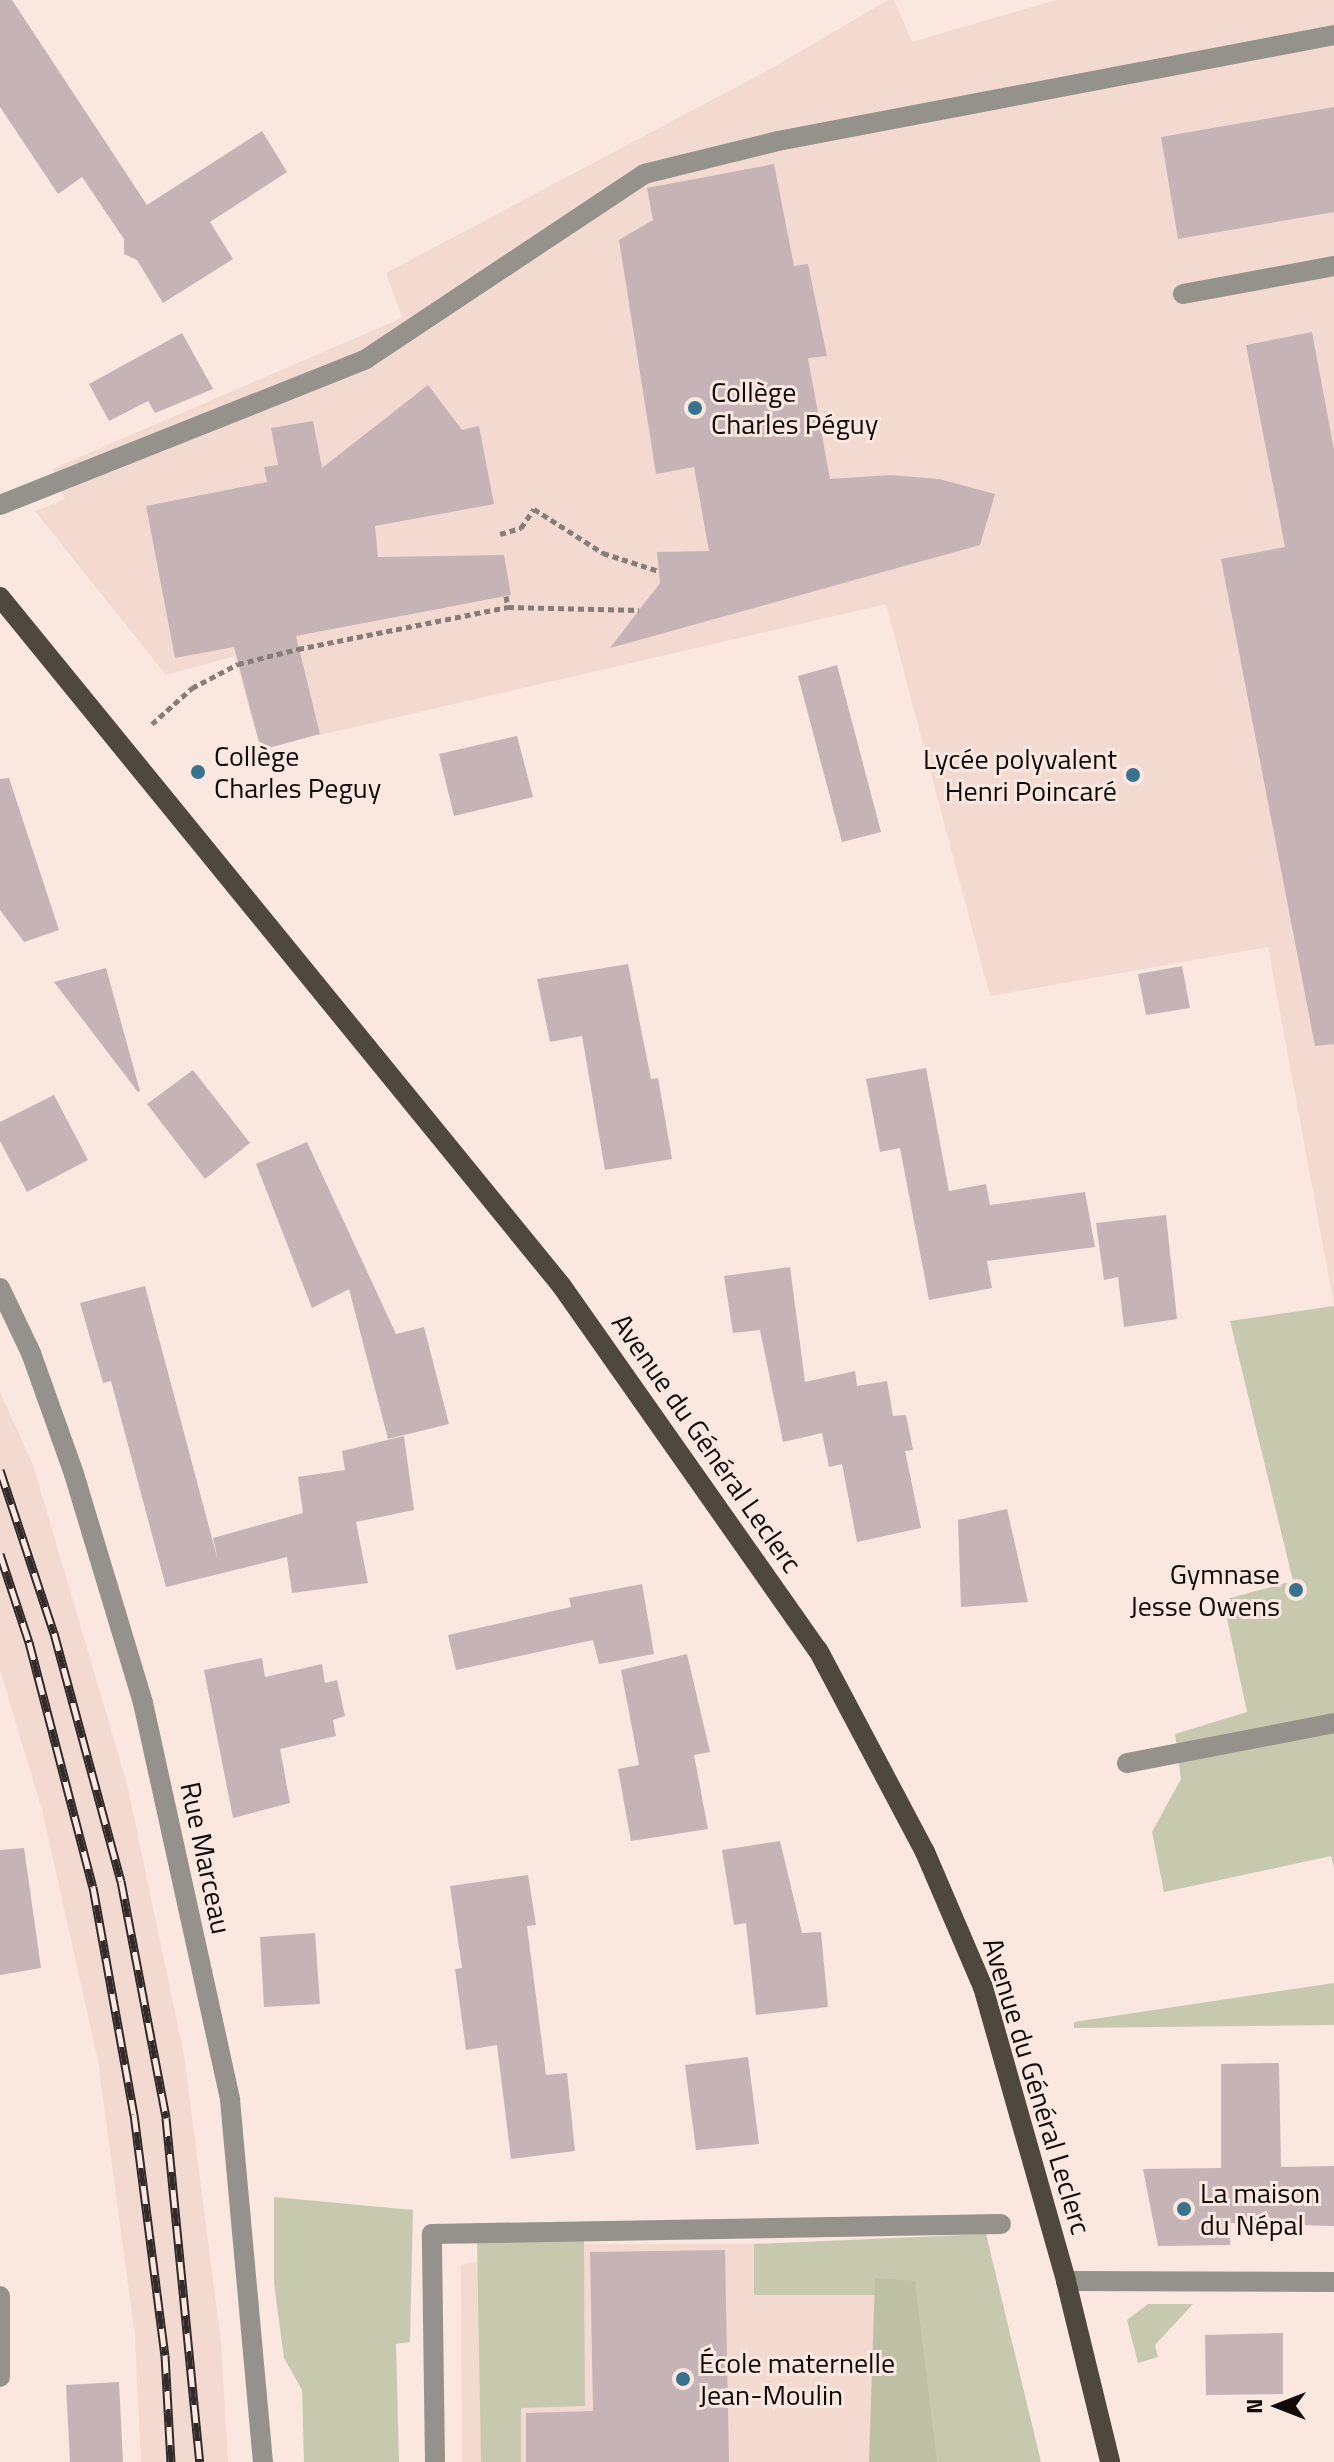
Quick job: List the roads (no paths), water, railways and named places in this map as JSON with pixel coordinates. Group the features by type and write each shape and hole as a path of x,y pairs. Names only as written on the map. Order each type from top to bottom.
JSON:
{"main road":[{"name":"Avenue du Général Leclerc","path":"0,597 561,1285 818,1650 925,1852 978,1973 1066,2281 1110,2462"}],"street":[{"path":"0,505 366,359 644,174 778,141 1334,35"},
{"path":"1183,294 1334,266"},
{"name":"Rue Marceau","path":"0,1288 31,1353 74,1474 143,1703 230,2100 263,2462"},
{"path":"1127,1763 1334,1723"},
{"path":"435,2462 432,2234 1001,2224"},
{"path":"1066,2281 1334,2282"},
{"path":"0,2296 0,2377"}],"railway":[{"path":"0,1470 54,1633 121,1881 166,2118 200,2462"},
{"path":"0,1554 29,1642 93,1887 134,2114 165,2355 171,2462"}],"place":[{"name":"Collège Charles Péguy","path":"695,408"},
{"name":"Collège Charles Peguy","path":"198,772"},
{"name":"Lycée polyvalent Henri Poincaré","path":"1133,775"},
{"name":"Gymnase Jesse Owens","path":"1296,1590"},
{"name":"La maison du Népal","path":"1184,2209"},
{"name":"École maternelle Jean-Moulin","path":"683,2379"}]}
